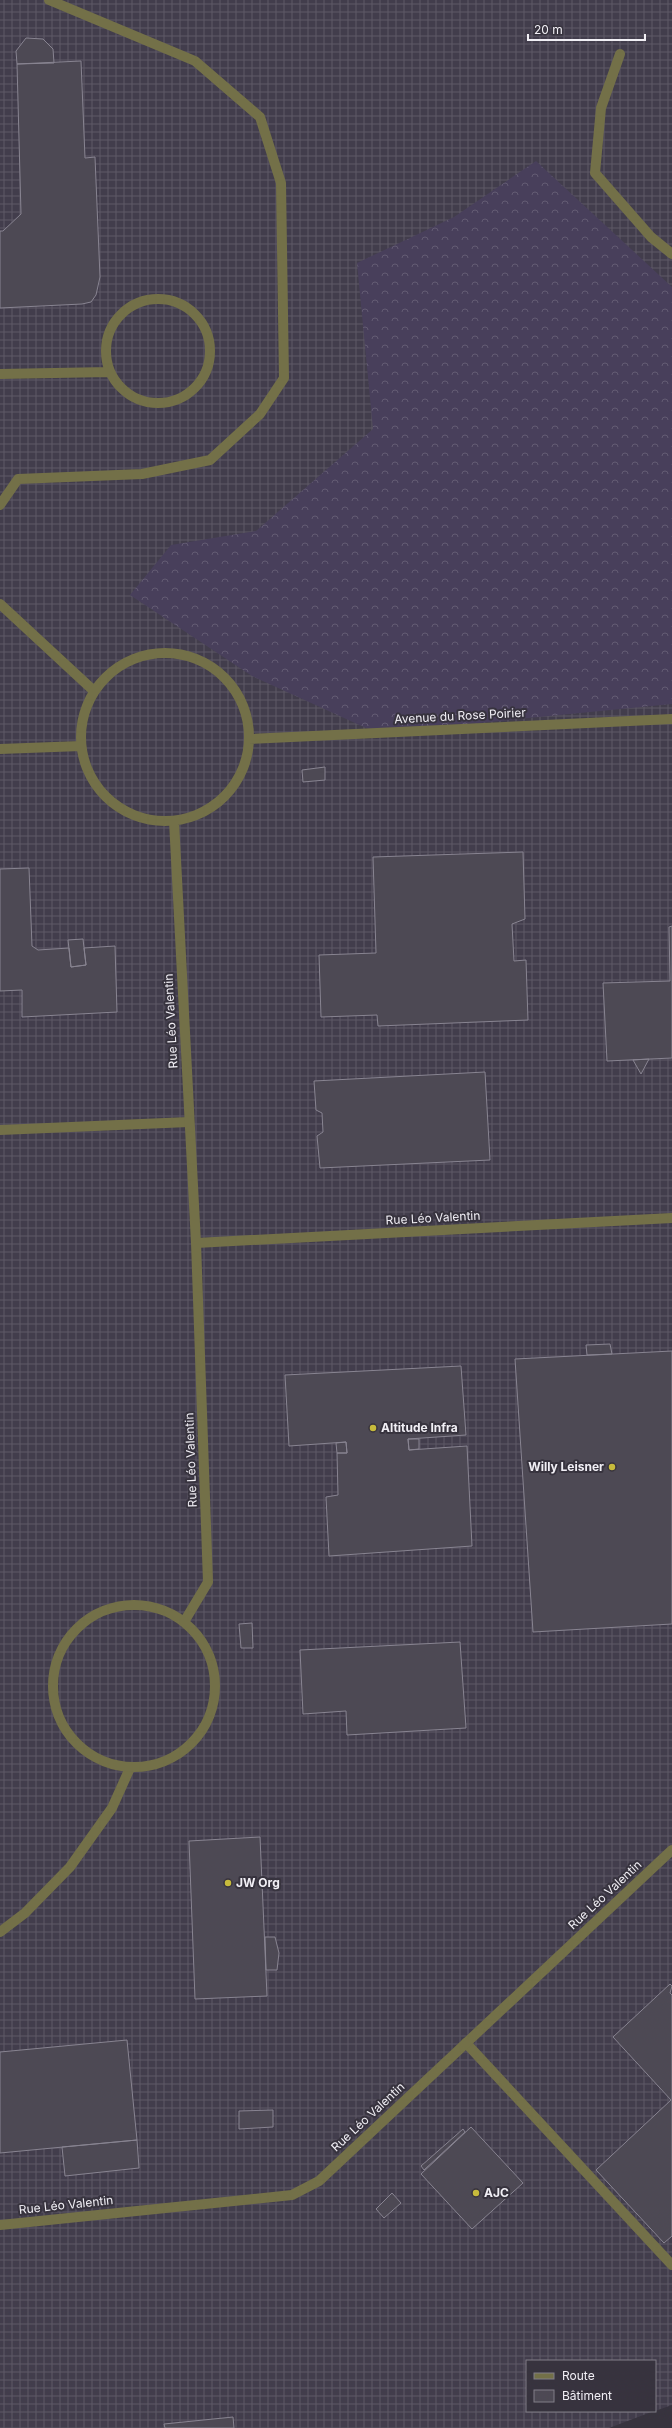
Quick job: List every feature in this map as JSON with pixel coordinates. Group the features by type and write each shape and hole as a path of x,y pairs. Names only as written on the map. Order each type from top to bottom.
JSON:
{"street":[{"path":"0,506 18,479 142,474 210,460 260,414 284,378 281,183 260,117 194,61 49,0"},
{"path":"620,54 601,108 595,173 651,237 672,254"},
{"path":"160,298 178,302 192,310 203,323 210,338 211,355 207,371 199,385 185,396 168,403 150,404 133,398 124,391 109,372 105,355 107,338 114,321 127,308 143,301 160,298"},
{"path":"0,374 109,372"},
{"path":"0,604 94,691"},
{"path":"164,652 190,656 215,668 234,688 246,712 249,740 245,763 234,785 218,802 197,815 174,821 148,819 123,810 107,797 88,771 81,746 84,717 94,691 113,671 136,657 164,652"},
{"name":"Avenue du Rose Poirier","path":"249,740 672,719"},
{"path":"0,749 81,746"},
{"name":"Rue Léo Valentin","path":"174,821 196,1243 208,1582 184,1622"},
{"path":"0,1130 189,1122"},
{"name":"Rue Léo Valentin","path":"196,1243 672,1218"},
{"path":"131,1604 160,1608 184,1622 202,1641 212,1664 216,1689 210,1714 197,1737 178,1754 155,1765 130,1768 105,1762 82,1750 64,1728 54,1702 53,1674 62,1647 80,1624 104,1610 131,1604"},
{"path":"0,1932 25,1913 70,1868 112,1808 130,1768"},
{"name":"Rue Léo Valentin","path":"0,2225 292,2195 319,2181 672,1850"},
{"path":"466,2042 672,2265"}],"shaded area":[{"path":"0,0 672,0 672,2405 656,2411 656,2360 526,2360 526,2412 651,2412 609,2428 0,2428"}],"green space":[{"path":"536,161 672,287 672,704 377,733 252,676 130,595 171,545 256,531 373,429 357,263 454,217"}],"building":[{"path":"26,38 43,39 53,49 54,63 17,64 16,51"},
{"path":"81,61 85,158 95,157 100,277 96,295 91,302 82,304 0,308 0,231 3,231 21,214 17,64"},
{"path":"325,767 325,780 303,782 302,770"},
{"path":"523,852 525,919 512,924 514,961 526,960 528,1020 378,1026 377,1015 321,1017 319,955 376,953 373,857"},
{"path":"29,868 32,946 38,950 69,948 71,967 86,965 84,948 115,946 117,1012 22,1017 22,990 0,991 0,869"},
{"path":"672,926 672,1058 607,1061 603,983 670,981 669,927"},
{"path":"83,939 86,965 71,967 68,940"},
{"path":"649,1059 641,1074 633,1060"},
{"path":"485,1072 490,1160 320,1168 317,1136 323,1132 322,1113 316,1110 314,1081"},
{"path":"610,1344 612,1354 587,1355 586,1345"},
{"path":"672,1351 672,1624 533,1632 515,1359"},
{"path":"461,1366 466,1435 408,1439 409,1450 467,1446 472,1546 329,1556 326,1497 338,1495 337,1453 347,1453 346,1442 289,1446 285,1375"},
{"path":"408,1439 419,1439 419,1449 409,1450"},
{"path":"346,1442 347,1453 337,1453 336,1443"},
{"path":"252,1623 253,1648 241,1648 239,1624"},
{"path":"460,1642 466,1728 347,1735 346,1711 303,1714 300,1650"},
{"path":"260,1837 267,1996 195,1999 189,1841"},
{"path":"265,1937 275,1937 279,1953 277,1970 266,1970"},
{"path":"670,1984 672,1986 670,1993 672,1995 672,2236 664,2243 596,2170 671,2100 613,2037"},
{"path":"127,2040 137,2140 0,2153 0,2052"},
{"path":"273,2110 273,2127 239,2129 239,2111"},
{"path":"471,2127 523,2183 472,2229 421,2174"},
{"path":"463,2129 465,2132 424,2170 421,2166"},
{"path":"137,2140 139,2168 65,2176 62,2147"},
{"path":"392,2193 401,2203 384,2218 376,2209"},
{"path":"233,2417 234,2428 165,2428 164,2424"}],"place":[{"name":"Altitude Infra","path":"373,1428"},
{"name":"Willy Leisner","path":"612,1467"},
{"name":"JW Org","path":"228,1883"},
{"name":"AJC","path":"476,2193"}]}
